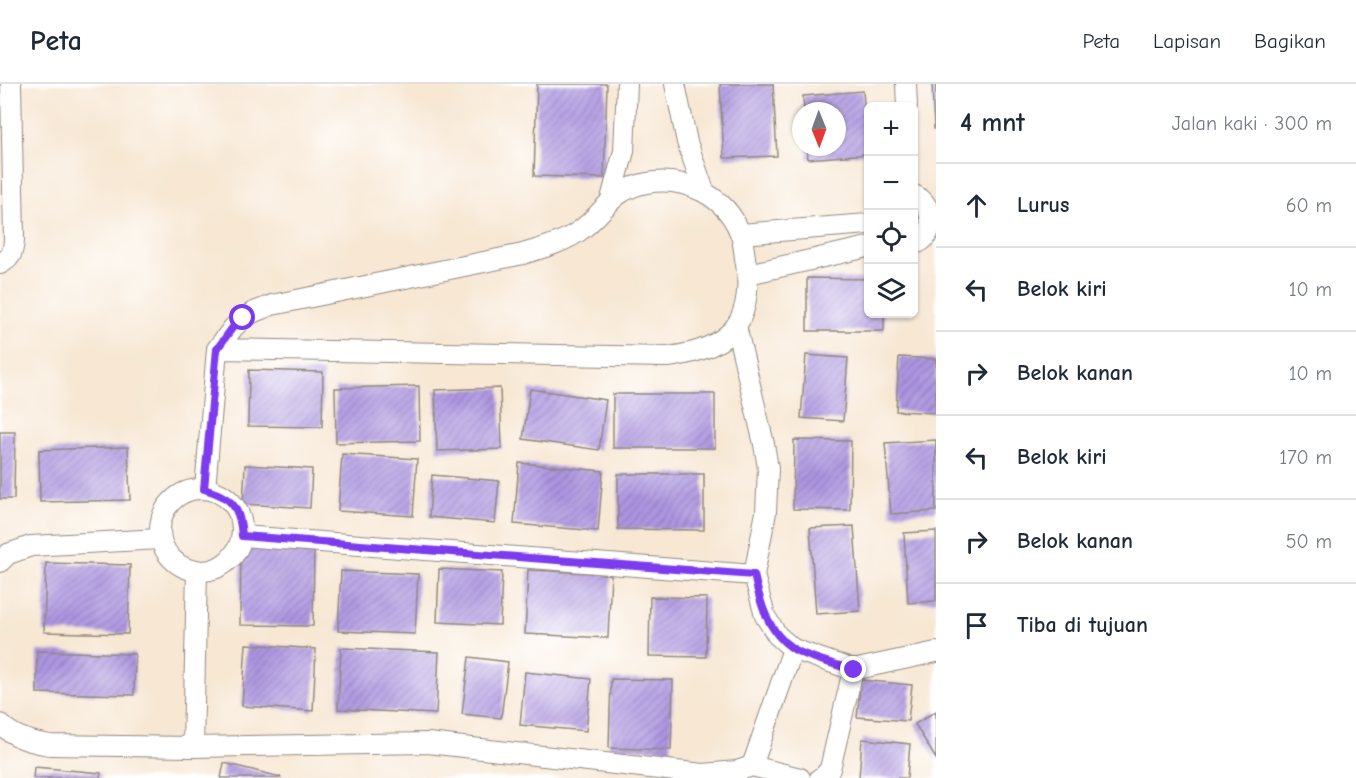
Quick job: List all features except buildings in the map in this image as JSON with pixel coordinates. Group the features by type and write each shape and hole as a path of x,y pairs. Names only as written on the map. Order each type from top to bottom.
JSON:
{"street":[{"path":"0,85 11,84 6,172 14,252 8,260 0,264"},
{"path":"611,199 624,150 627,84"},
{"path":"675,84 687,142 704,191"},
{"path":"906,84 907,102"},
{"path":"204,489 217,349 233,327 243,318 272,305 524,254 555,244 585,227 611,199 628,189 648,183 686,184 704,191 733,219 741,234 748,274 743,312 736,326 723,339 707,348 688,354 668,357 217,349"},
{"path":"918,196 931,206 935,216 934,227 926,243"},
{"path":"741,234 864,224"},
{"path":"748,274 864,249"},
{"path":"736,326 768,468 766,512 754,575 765,616 777,635 793,649 854,670 936,652"},
{"path":"204,489 221,494 233,504 241,519 242,536 237,550 226,562 213,569 197,570 181,566 168,555 160,539 160,524 165,509 175,497 189,490 204,489"},
{"path":"242,536 754,575"},
{"path":"0,562 8,554 31,546 160,539"},
{"path":"193,747 197,570"},
{"path":"752,766 793,649"},
{"path":"820,778 830,769 854,670"},
{"path":"0,724 13,734 29,741 50,745 193,747 428,743 704,774 737,771 752,766 800,778"}],"route":[{"path":"243,318 233,327 217,349 204,489 221,494 233,504 241,519 242,536 754,575 765,616 777,635 793,649 854,670"}]}
